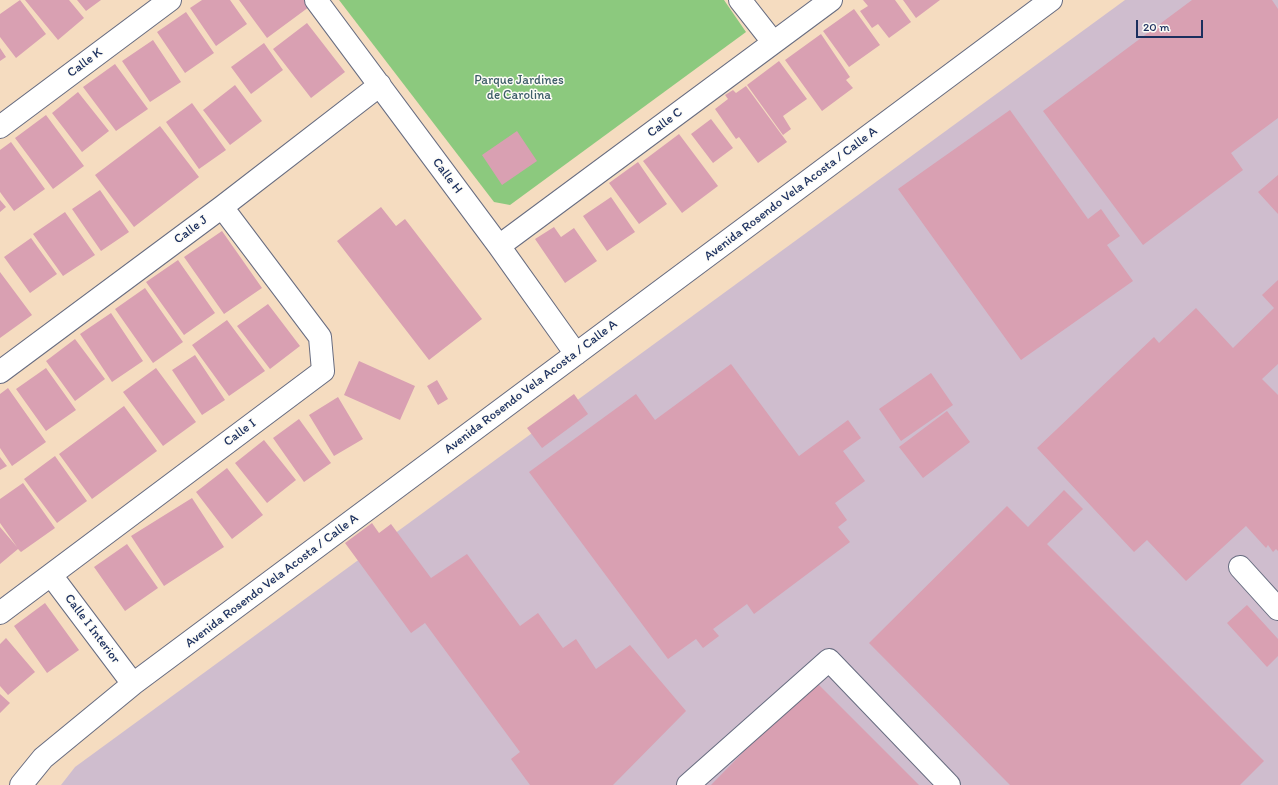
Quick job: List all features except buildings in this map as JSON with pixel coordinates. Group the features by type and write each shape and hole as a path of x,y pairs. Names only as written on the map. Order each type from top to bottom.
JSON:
{"street":[{"name":"Calle K","path":"0,127 170,0"},
{"name":"Calle H","path":"316,0 499,246 576,354"},
{"path":"740,0 773,42"},
{"name":"Calle C","path":"499,246 831,0"},
{"name":"Avenida Rosendo Vela Acosta / Calle A","path":"21,785 43,758 133,684 1051,0"},
{"name":"Calle J","path":"0,372 222,207 380,85"},
{"name":"Calle I","path":"0,613 323,371 320,337 222,207"},
{"path":"1240,567 1278,609"},
{"name":"Calle I Interior","path":"51,575 133,684"},
{"path":"688,785 829,660 949,785"}],"shaded area":[{"path":"1125,0 1278,0 1278,785 61,785 75,767"}],"green space":[{"name":"Parque Jardines de Carolina","path":"339,0 724,0 746,32 510,205 494,202"}]}
